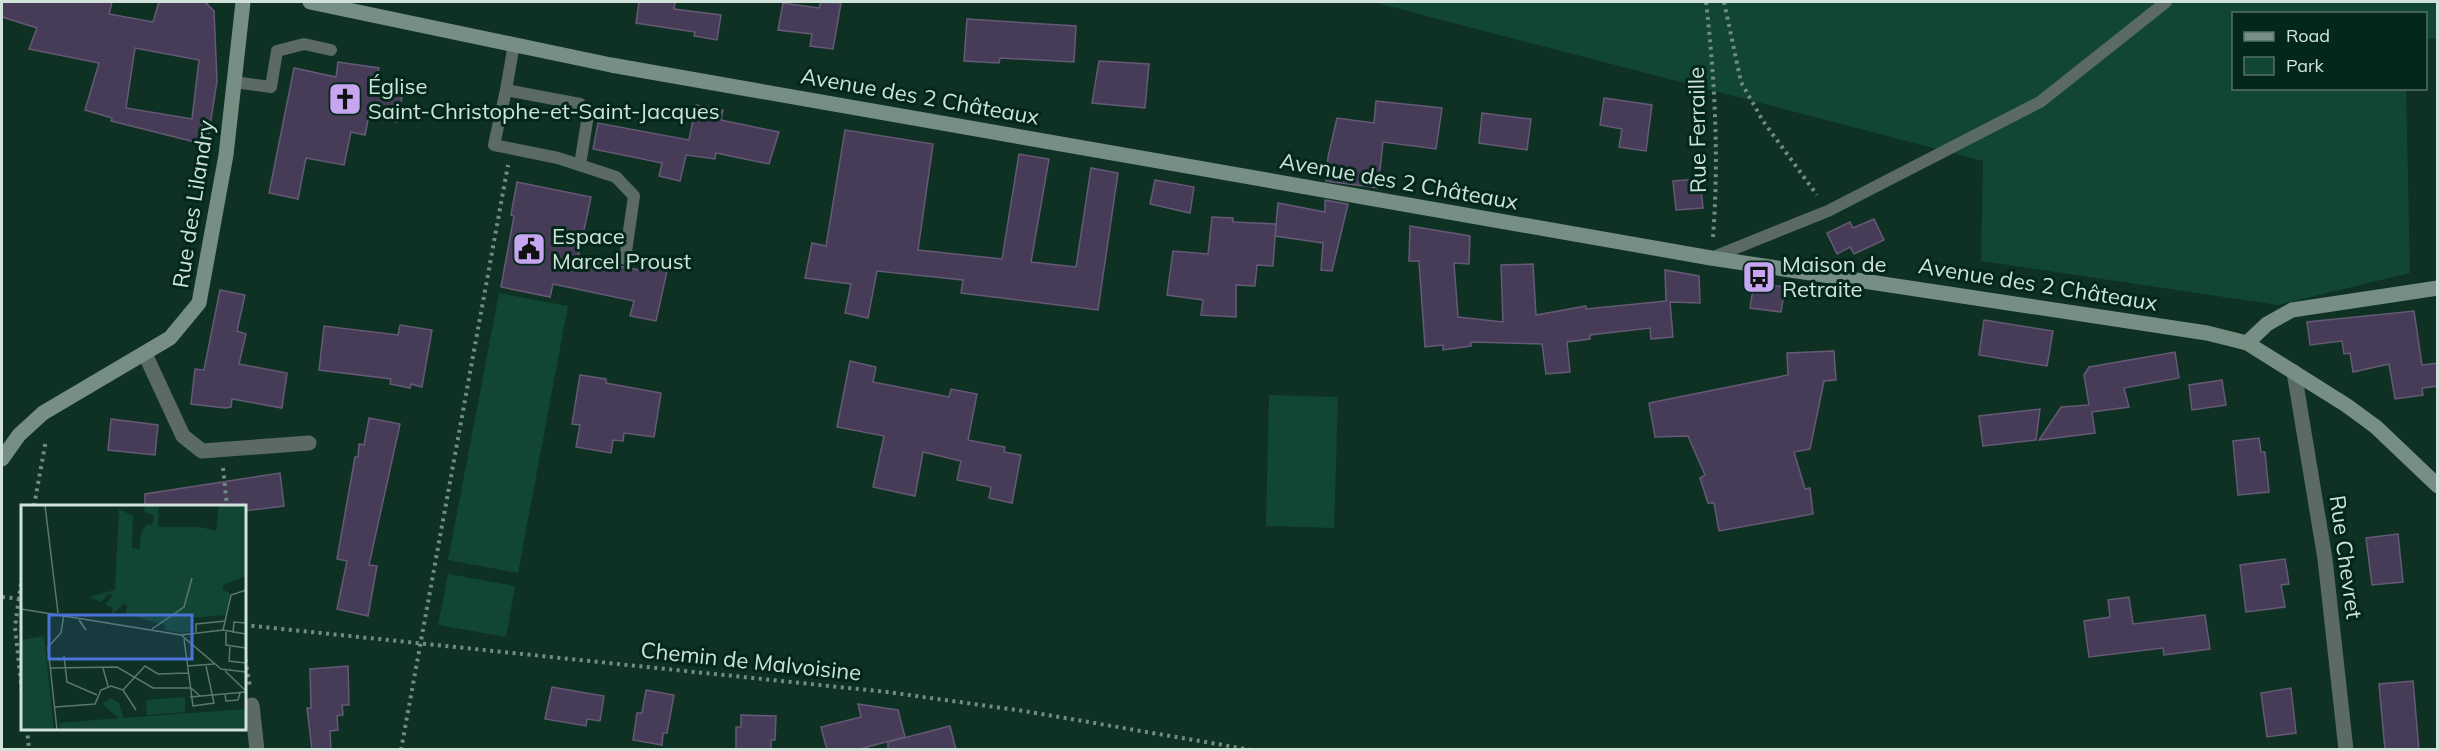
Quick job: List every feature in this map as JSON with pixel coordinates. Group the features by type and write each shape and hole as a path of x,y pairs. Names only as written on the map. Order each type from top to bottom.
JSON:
{"main road":[{"name":"Rue des Lilandry","path":"2,459 19,435 43,413 170,338 199,303 226,155 243,2"},
{"name":"Avenue des 2 Châteaux","path":"310,2 610,65 1711,258 2207,333 2247,343 2294,372 2376,427 2438,486"},
{"path":"2247,343 2267,324 2292,310 2438,288"}],"street":[{"path":"145,354 183,436 202,451 309,443"},
{"name":"Rue Chevret","path":"2294,372 2325,559 2346,750"},
{"path":"252,705 257,750"}],"lane":[{"path":"1711,258 1827,211 2040,102 2166,2"},
{"path":"234,82 271,87 277,51 304,44 331,50"},
{"path":"513,44 494,145 558,158 616,177 634,196 625,259"},
{"path":"506,90 580,104 588,115 580,165"}],"path":[{"name":"Rue Ferraille","path":"1706,2 1715,79 1717,186 1711,258"},
{"path":"1724,2 1741,81 1763,121 1827,211"},
{"path":"401,750 511,149"},
{"path":"34,505 48,435"},
{"path":"221,450 227,505"},
{"path":"2,597 21,599 15,627 21,683"},
{"name":"Chemin de Malvoisine","path":"246,625 886,692 1024,711 1252,750"},
{"path":"246,665 252,705"},
{"path":"27,730 29,750"}],"green space":[{"path":"1373,2 2437,2 2437,38 2427,39 2427,12 2232,12 2232,90 2406,90 2410,273 2278,305 1981,261 1983,161"},
{"path":"499,293 568,306 518,573 448,560"},
{"path":"1269,395 1338,397 1334,528 1266,526"},
{"path":"448,574 515,586 506,637 438,625"}],"building":[{"path":"2,2 112,2 109,14 153,22 159,2 205,2 214,11 217,81 207,145 111,121 112,118 85,110 99,63 29,49 37,28 2,17","holes":["135,48 199,60 192,119 126,108"]},
{"path":"639,2 675,2 674,9 721,15 717,40 694,36 695,32 636,23"},
{"path":"821,2 841,3 833,49 810,46 812,34 778,30 783,3 819,8"},
{"path":"967,19 1076,26 1074,62 1000,58 999,63 964,61"},
{"path":"1099,61 1149,64 1145,108 1092,103"},
{"path":"338,62 379,68 376,85 391,95 402,97 397,122 369,115 365,135 351,132 344,165 306,158 298,199 269,193 294,68 336,77"},
{"path":"1604,98 1652,105 1646,151 1619,147 1622,129 1600,125"},
{"path":"1376,101 1442,108 1436,149 1383,142 1378,188 1326,181 1328,157 1337,118 1374,123"},
{"path":"696,105 723,110 721,120 779,132 769,164 716,153 715,159 686,155 680,181 659,176 662,163 593,149 598,123 689,140"},
{"path":"1482,113 1531,119 1527,150 1479,143"},
{"path":"845,130 933,144 918,250 1002,259 1019,154 1049,159 1031,262 1076,267 1091,168 1118,173 1098,310 961,293 963,280 877,271 868,318 845,313 851,284 805,278 812,243 826,246"},
{"path":"1700,179 1703,208 1676,210 1673,181"},
{"path":"1155,180 1194,187 1190,213 1150,204"},
{"path":"517,182 591,197 578,258 640,270 641,265 667,271 656,321 630,316 634,301 553,284 550,297 501,287 514,216 511,215"},
{"path":"1325,200 1348,204 1332,271 1321,270 1323,243 1275,236 1278,203 1325,212"},
{"path":"1212,217 1233,218 1233,222 1276,224 1273,266 1257,265 1255,286 1236,285 1236,317 1201,315 1203,300 1167,295 1173,251 1208,254"},
{"path":"1874,219 1884,240 1854,254 1850,247 1837,254 1827,233 1850,222 1853,228"},
{"path":"1410,226 1470,236 1469,264 1454,263 1458,317 1503,322 1501,265 1533,264 1536,315 1586,306 1586,309 1666,301 1665,270 1699,276 1700,303 1670,302 1673,337 1651,339 1650,328 1590,335 1590,339 1567,342 1570,372 1546,374 1542,344 1471,342 1471,346 1443,350 1443,345 1425,347 1419,261 1409,261"},
{"path":"1754,283 1785,287 1781,312 1750,308"},
{"path":"220,290 245,295 237,331 246,334 239,364 287,373 282,408 232,399 231,407 225,408 191,404 195,369 204,370"},
{"path":"2414,311 2422,365 2438,363 2438,386 2422,388 2423,395 2395,399 2389,364 2353,372 2350,353 2344,354 2342,341 2310,345 2307,322"},
{"path":"1984,320 2053,331 2047,366 1979,355"},
{"path":"400,325 432,330 422,387 411,384 410,388 390,384 391,379 319,370 324,326 398,335"},
{"path":"1834,351 1836,380 1824,381 1810,449 1794,452 1805,489 1810,488 1813,514 1719,531 1714,503 1708,503 1700,478 1705,475 1688,436 1655,437 1649,403 1788,375 1787,353"},
{"path":"2175,352 2179,378 2124,388 2129,407 2092,412 2095,433 2039,440 2061,407 2089,405 2084,375 2089,367"},
{"path":"850,361 876,367 873,382 949,397 951,389 977,394 968,440 1005,447 1004,452 1021,455 1012,503 989,498 991,487 957,480 961,461 923,452 915,496 873,487 884,436 837,427"},
{"path":"580,375 606,379 606,383 661,393 654,437 624,433 623,441 613,440 611,453 576,447 580,425 572,424"},
{"path":"2222,380 2226,405 2192,410 2189,385"},
{"path":"2040,409 2036,440 1983,446 1979,416"},
{"path":"369,418 400,424 369,565 377,566 368,616 337,609 347,561 337,559 355,457 358,457 359,444 364,445"},
{"path":"111,419 158,425 155,455 108,450"},
{"path":"2259,438 2261,452 2265,452 2269,492 2238,495 2233,441"},
{"path":"280,473 284,506 246,511 246,505 145,505 145,494"},
{"path":"2398,534 2403,582 2372,585 2366,538"},
{"path":"2285,559 2289,584 2281,585 2285,607 2246,612 2240,565"},
{"path":"2129,597 2133,624 2205,615 2210,649 2164,655 2163,648 2089,657 2084,621 2110,617 2108,600"},
{"path":"348,666 349,705 342,705 343,715 337,716 338,730 330,731 331,750 312,750 307,708 311,708 310,669"},
{"path":"2413,681 2419,750 2385,750 2379,684"},
{"path":"552,687 604,696 600,721 587,719 586,726 545,719"},
{"path":"2291,688 2296,733 2267,737 2261,693"},
{"path":"646,690 674,695 667,733 663,733 662,745 633,740 637,713 642,713"},
{"path":"858,704 898,710 905,737 856,750 827,750 821,727 861,717"},
{"path":"741,715 776,716 775,740 771,740 771,750 736,750 736,727 741,727"},
{"path":"950,726 956,750 888,750 888,742"}],"place":[{"name":"Église Saint-Christophe-et-Saint-Jacques","path":"345,99"},
{"name":"Espace Marcel Proust","path":"529,249"},
{"name":"Maison de Retraite","path":"1759,277"}]}
